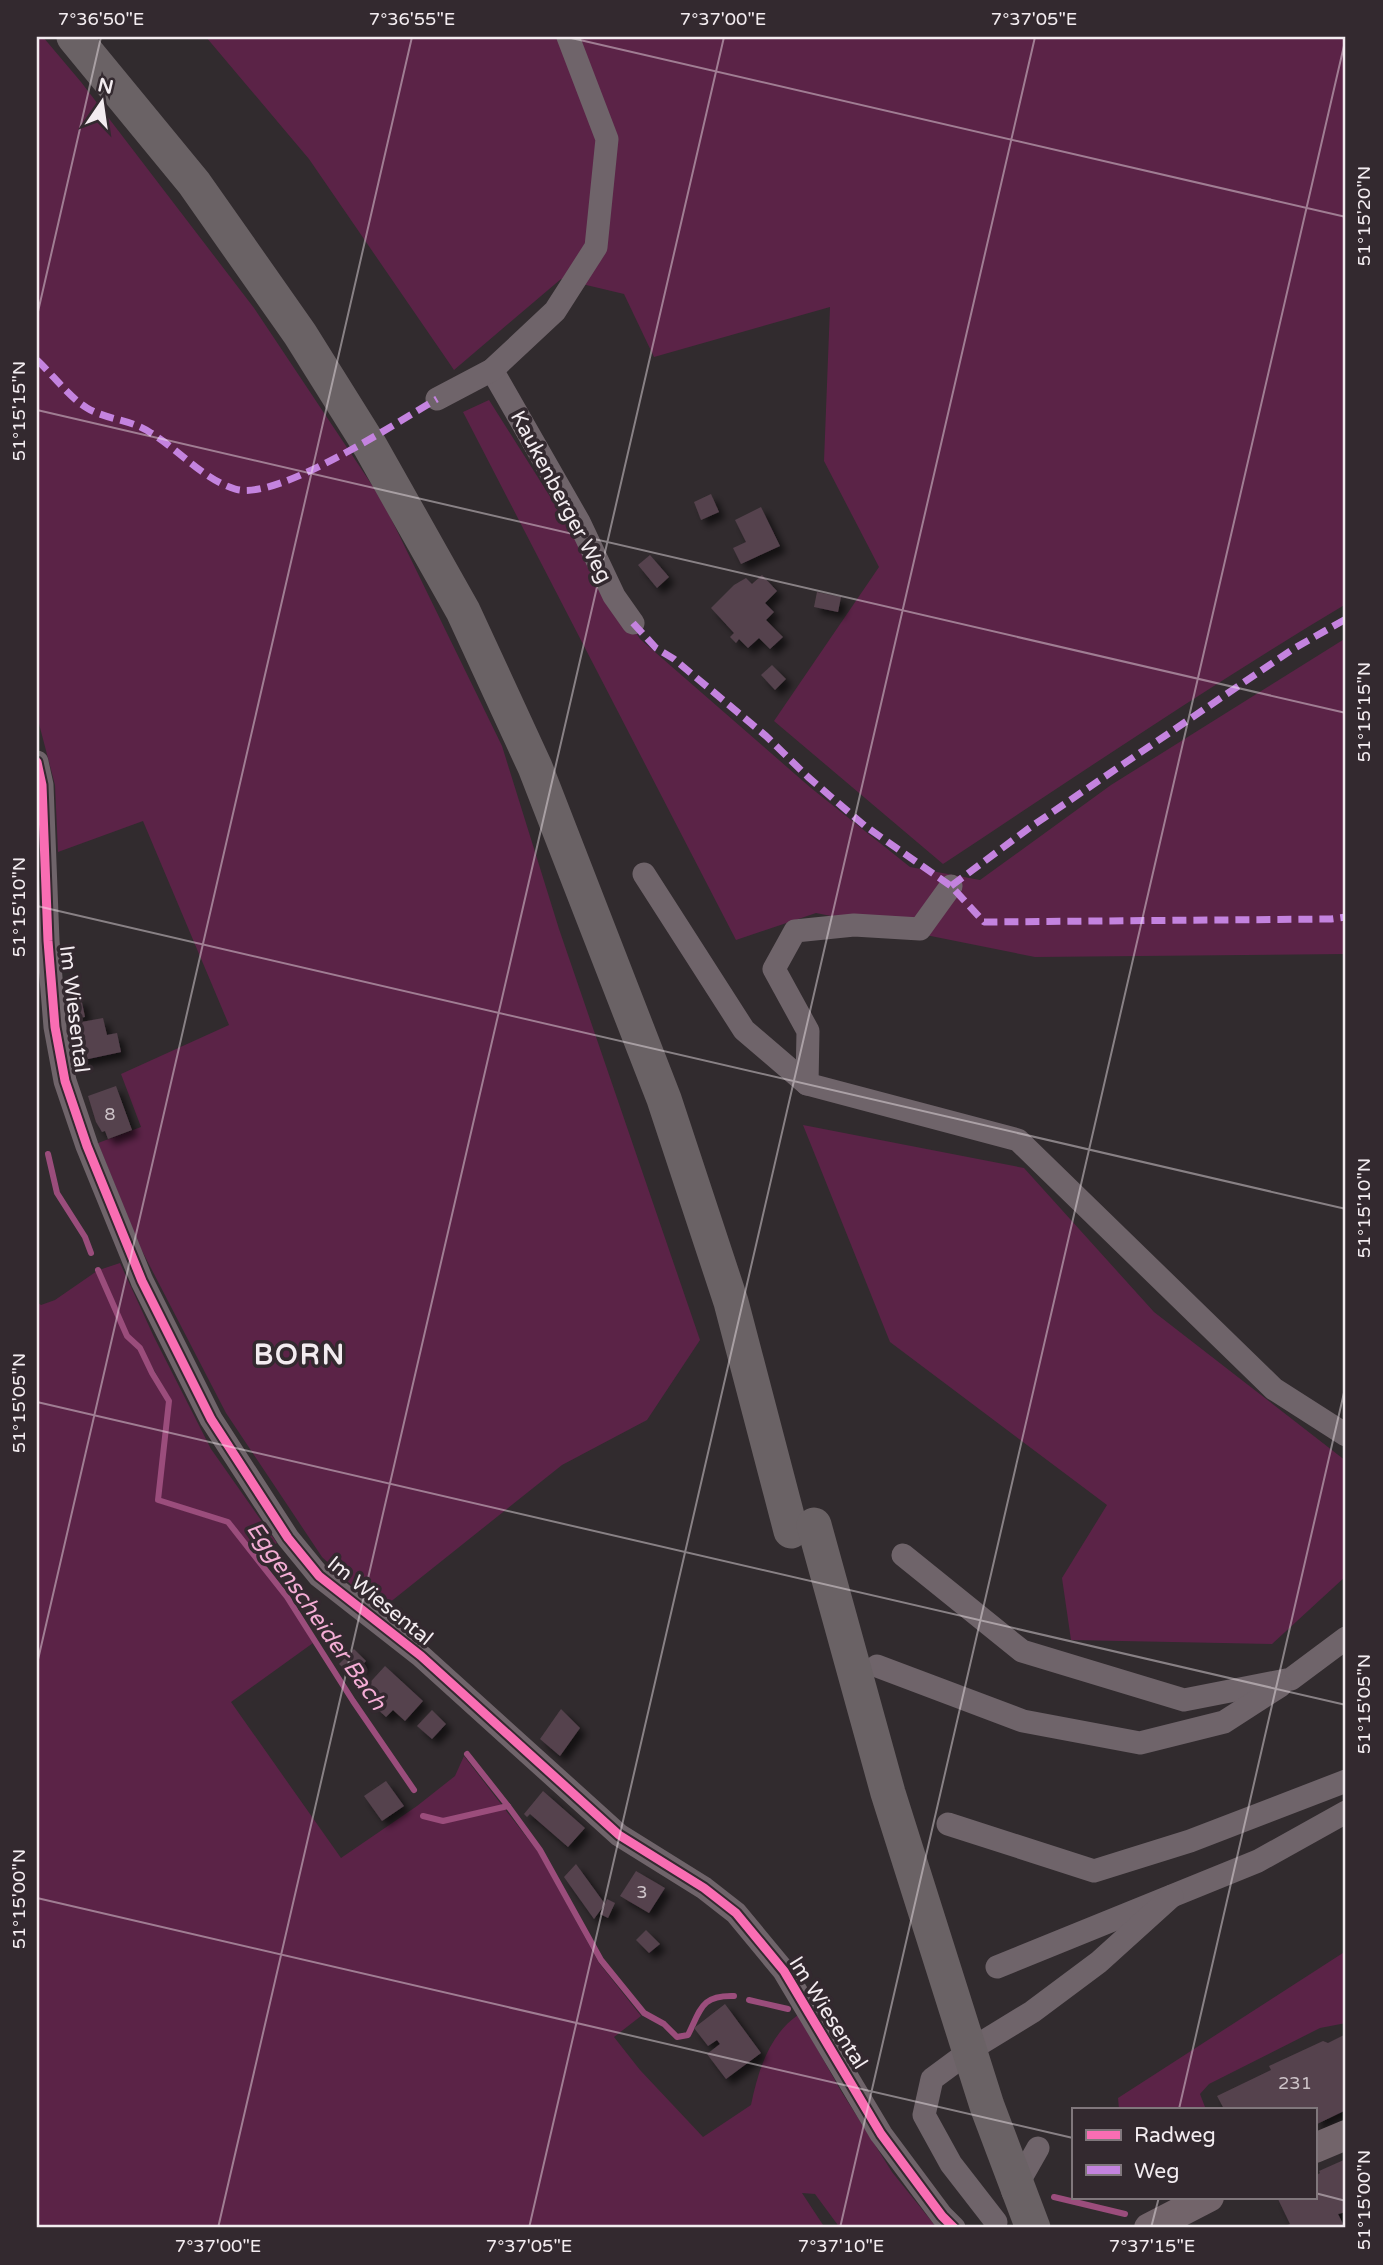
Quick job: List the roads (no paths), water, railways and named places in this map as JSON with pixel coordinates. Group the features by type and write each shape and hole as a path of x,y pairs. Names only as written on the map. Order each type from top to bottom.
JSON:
{"highway":[{"path":"74,37 194,183 300,334 370,446 463,611 535,767 664,1098 987,2106 1033,2228"},
{"path":"102,37 205,160 365,399 482,610 569,790 687,1098 765,1343 802,1528 866,1784 971,2112 1001,2226"}],"main road":[{"path":"1316,2148 1346,2135"},
{"path":"1149,2228 1207,2198"}],"street":[{"path":"437,399 492,370 555,311 596,247 607,139 568,37"},
{"name":"Kaukenberger Weg","path":"492,370 579,522 614,596 632,623"},
{"name":"Im Wiesental","path":"37,762 44,816 42,942 65,1081 119,1229 211,1419 288,1538 319,1576 421,1656 619,1835 704,1888 736,1913 784,1971 881,2134 942,2216 954,2228"},
{"path":"644,874 744,1030 807,1084 1018,1140 1274,1390 1346,1435"},
{"path":"807,1084 808,1031 774,969 794,930 854,925 920,929 951,886"},
{"path":"903,1555 1023,1651 1184,1700 1291,1679"},
{"path":"877,1666 1023,1721 1140,1743 1224,1722 1291,1679 1346,1638"},
{"path":"948,1824 1094,1871 1190,1841 1346,1781"},
{"path":"997,1967 1258,1861 1346,1812"},
{"path":"1038,2148 1001,2226 951,2164 924,2115 932,2079 978,2045 1032,2012 1099,1962 1172,1896"}],"waterway":[{"name":"Eggenscheider Bach","path":"48,1154 57,1193 85,1237 91,1253"},
{"name":"Eggenscheider Bach","path":"98,1270 127,1336 140,1348 169,1401 158,1500 228,1522 287,1597 414,1790"},
{"path":"467,1754 508,1806"},
{"name":"Eggenscheider Bach","path":"423,1816 443,1821 508,1806 540,1850 601,1960 644,2013 664,2024 677,2037 688,2035 708,2001 734,1996"},
{"name":"Eggenscheider Bach","path":"749,2000 788,2009"},
{"name":"Eggenscheider Bach","path":"1054,2197 1125,2214"}],"district":[{"name":"BORN","path":"300,1355"}]}
